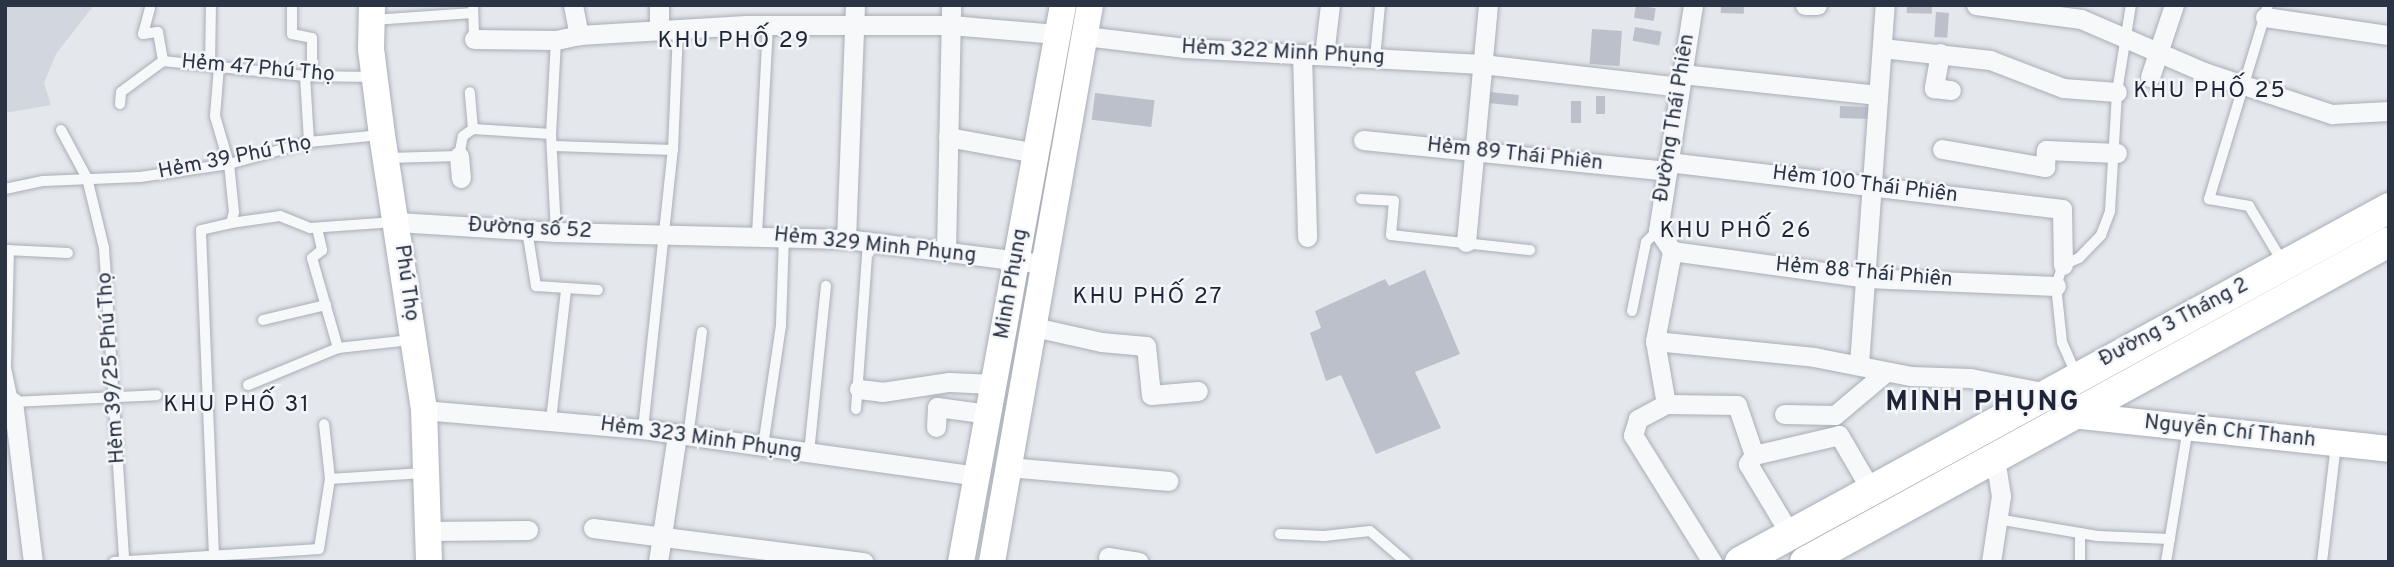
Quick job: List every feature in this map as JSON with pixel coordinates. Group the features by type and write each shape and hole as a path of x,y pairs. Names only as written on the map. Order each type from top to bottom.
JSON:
{"main road":[{"name":"Minh Phụng","path":"961,562 1063,5"},
{"name":"Minh Phụng","path":"992,562 1090,5"},
{"name":"Phú Thọ","path":"372,13 375,77 384,147 424,410 429,562"},
{"name":"Đường 3 Tháng 2","path":"1740,562 2389,208"},
{"name":"Đường 3 Tháng 2","path":"1805,562 2389,242"},
{"name":"Nguyễn Chí Thanh","path":"2072,415 2389,449"}],"street":[{"path":"573,5 579,35"},
{"path":"659,5 668,30"},
{"path":"746,5 746,25"},
{"path":"846,239 855,5"},
{"path":"1324,55 1330,5"},
{"path":"1466,242 1488,5"},
{"name":"Đường Thái Phiên","path":"1672,251 1657,230 1693,5"},
{"path":"1805,5 1817,5"},
{"path":"1859,364 1885,5"},
{"path":"1976,5 2081,19 2158,49 2204,72 2332,114 2389,111"},
{"path":"2150,77 2174,5"},
{"path":"2267,11 2389,35"},
{"path":"946,251 951,15"},
{"path":"474,39 556,40 579,35 746,25 855,27 951,15 1057,34"},
{"name":"Hẻm 322 Minh Phụng","path":"1085,36 1185,48 1482,64 1878,95"},
{"path":"1881,48 1990,60 2063,88 2117,92"},
{"path":"1940,53 1934,88 1951,90"},
{"path":"1302,54 1307,237"},
{"path":"948,137 1036,153"},
{"name":"Hẻm 89 Thái Phiên","path":"1363,140 1667,167"},
{"path":"1942,149 2045,167 2046,150 2117,153"},
{"path":"459,156 461,178"},
{"name":"Hẻm 100 Thái Phiên","path":"1667,167 1871,184 2062,209 2063,265"},
{"name":"Đường số 52","path":"397,222 556,232 662,233"},
{"name":"Hẻm 329 Minh Phụng","path":"662,233 846,239 1044,264"},
{"path":"1666,404 1654,341 1672,251"},
{"name":"Hẻm 88 Thái Phiên","path":"1672,251 1866,278 2056,286"},
{"path":"1034,327 1101,342 1146,346 1151,394 1198,391"},
{"path":"1654,341 1859,364 1886,372 1970,377 2047,393"},
{"path":"1784,414 1835,415 1886,372"},
{"path":"859,389 882,392 949,382 994,384"},
{"path":"9,402 33,562"},
{"path":"1712,562 1633,435 1638,419 1666,404 1737,404 1754,455"},
{"path":"936,428 937,407 988,414"},
{"name":"Hẻm 323 Minh Phụng","path":"424,410 643,429 683,437 977,476"},
{"path":"1790,534 1748,464 1754,455 1839,436 1871,490"},
{"path":"658,562 683,437"},
{"path":"1991,562 2001,496 1995,457"},
{"path":"1009,467 1168,481"},
{"path":"593,528 864,562"},
{"path":"428,531 528,530"},
{"path":"1108,557 1139,562"}],"lane":[{"path":"212,5 215,116 229,164 231,223"},
{"path":"1375,58 1380,5"},
{"path":"2077,376 2062,342 2056,286 2063,265 2080,258 2101,235 2110,211 2117,153 2117,92 2131,5"},
{"path":"292,7 292,34 312,38 308,76 309,142"},
{"path":"150,8 143,34 158,32 163,61"},
{"path":"372,13 473,9 474,39"},
{"path":"2267,11 2209,199 2249,206 2284,264"},
{"path":"757,235 768,27"},
{"path":"643,429 673,150 668,30"},
{"path":"556,40 551,134 554,146 556,232"},
{"name":"Hẻm 47 Phú Thọ","path":"120,104 121,92 163,61 308,76 375,77"},
{"path":"470,92 473,129"},
{"path":"459,156 463,136 473,129 551,134"},
{"name":"Hẻm 39/25 Phú Thọ","path":"61,130 86,178 104,248 114,398 119,561"},
{"name":"Hẻm 39 Phú Thọ","path":"5,189 86,178 140,177 229,164 309,142 459,156"},
{"path":"554,146 673,150"},
{"path":"1361,199 1394,201 1391,235 1530,250"},
{"path":"214,556 201,230 280,216 317,228 397,222"},
{"path":"317,228 322,250 312,258 338,348"},
{"path":"527,230 536,286 566,291 598,290"},
{"path":"1632,311 1646,242 1657,230"},
{"path":"763,446 781,325 784,235"},
{"path":"856,409 868,242"},
{"path":"68,253 7,250 6,368 9,402 157,394"},
{"path":"809,453 826,286"},
{"path":"551,420 566,291"},
{"path":"263,320 326,305"},
{"path":"683,437 702,332"},
{"path":"248,384 338,348 415,340"},
{"path":"119,561 172,560 319,549 330,479 324,425"},
{"path":"2166,562 2188,428"},
{"path":"2322,562 2336,443"},
{"path":"330,479 427,473"},
{"path":"1997,519 2080,533 2170,539"},
{"path":"1280,534 1324,536 1370,531 1406,562"},
{"path":"2080,533 2080,562"}],"shaded area":[{"path":"5,5 94,5 56,54 44,83 51,105 5,113"}],"building":[{"path":"1636,5 1656,8 1654,21 1634,18"},
{"path":"1721,5 1744,6 1744,14 1721,13"},
{"path":"1907,5 1932,6 1932,14 1907,13"},
{"path":"1936,12 1949,13 1947,38 1934,37"},
{"path":"1635,27 1662,32 1659,45 1633,41"},
{"path":"1592,29 1622,31 1619,66 1590,64"},
{"path":"1490,92 1519,95 1518,106 1489,103"},
{"path":"1095,93 1155,100 1151,127 1092,120"},
{"path":"1596,96 1605,96 1605,114 1596,114"},
{"path":"1571,101 1581,101 1581,123 1571,123"},
{"path":"1840,106 1869,107 1869,119 1840,118"},
{"path":"1425,270 1460,354 1415,372 1441,428 1376,454 1341,375 1326,381 1310,333 1321,328 1315,311 1385,279 1389,286"}],"district":[{"name":"KHU PHỐ 29","path":"734,42"},
{"name":"KHU PHỐ 25","path":"2210,92"},
{"name":"KHU PHỐ 26","path":"1736,232"},
{"name":"KHU PHỐ 27","path":"1148,298"},
{"name":"MINH PHỤNG","path":"1983,403"},
{"name":"KHU PHỐ 31","path":"237,406"}]}
